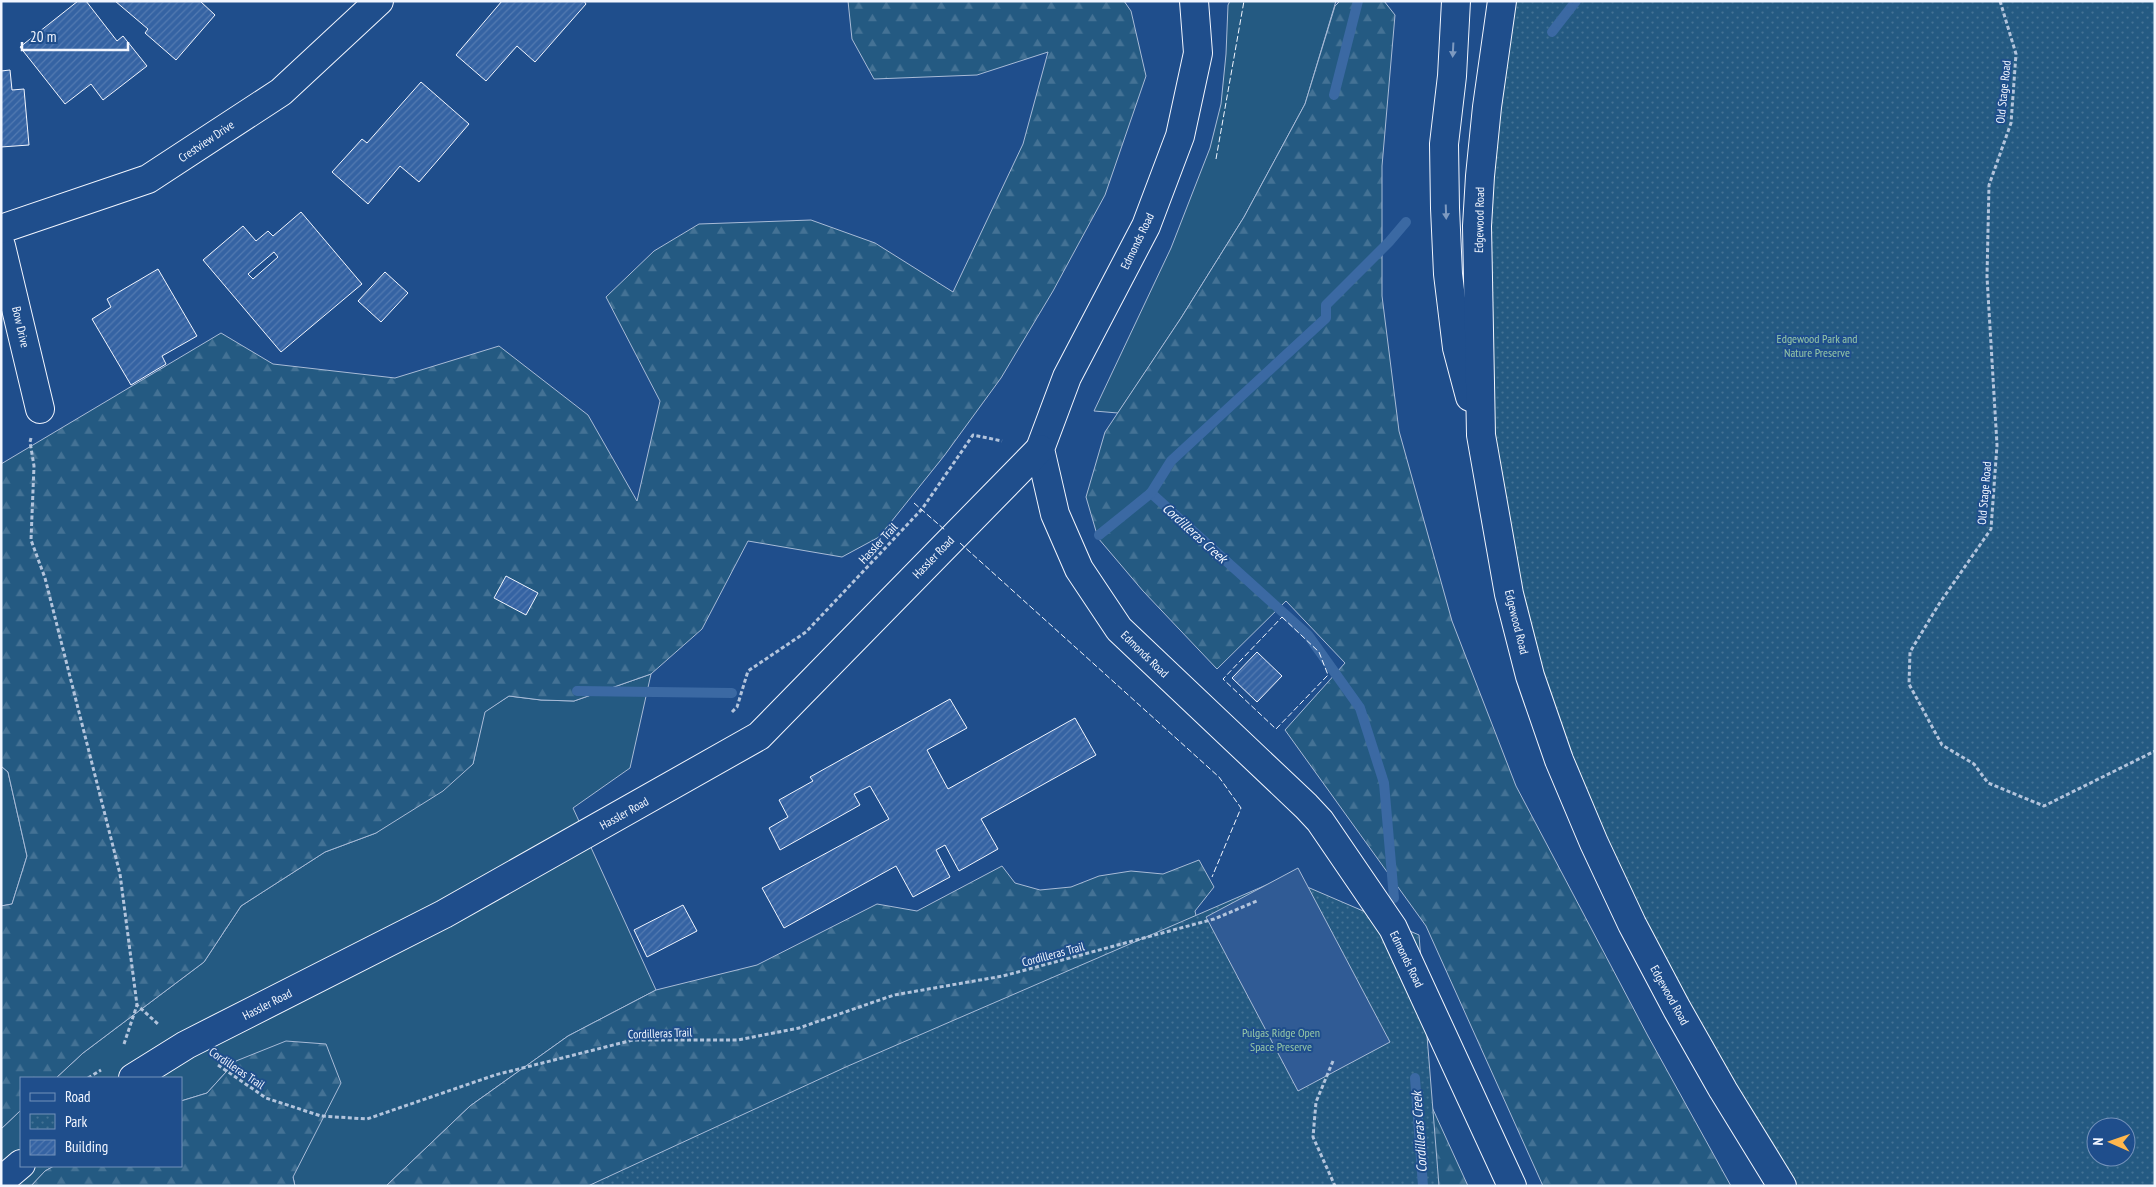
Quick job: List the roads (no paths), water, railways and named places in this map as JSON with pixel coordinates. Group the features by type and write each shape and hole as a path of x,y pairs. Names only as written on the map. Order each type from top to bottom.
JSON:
{"street":[{"name":"Crestview Drive","path":"1,229 148,179 281,92 379,1"},
{"name":"Edmonds Road","path":"1194,1 1198,53 1180,136 1146,226 1067,377 1040,449 1055,514 1079,569 1119,629 1306,806 1320,822 1393,928 1512,1186"},
{"path":"1456,1 1452,76 1444,144 1448,274 1457,348 1480,435"},
{"name":"Edgewood Road","path":"1502,1 1487,107 1477,226 1480,435 1509,594 1530,676 1559,760 1594,843 1632,924 1723,1090 1782,1186"},
{"name":"Bow Drive","path":"1,246 40,409"},
{"name":"Hassler Road","path":"134,1077 178,1040 444,914 759,736 1040,449"},
{"path":"1,1180 20,1165"}],"waterway":[{"path":"1334,95 1358,1"},
{"name":"Cordilleras Creek","path":"1552,32 1576,1"},
{"name":"Cordilleras Creek","path":"1099,535 1151,493 1171,461 1326,318 1326,305 1389,242 1406,222"},
{"name":"Cordilleras Creek","path":"1151,493 1308,635 1360,708 1384,783 1394,898"},
{"path":"577,691 732,693"},
{"name":"Cordilleras Creek","path":"1415,1078 1423,1186"}],"park label":[{"name":"Edgewood Park and Nature Preserve","path":"1817,345"},
{"name":"Pulgas Ridge Open Space Preserve","path":"1281,1039"}]}
